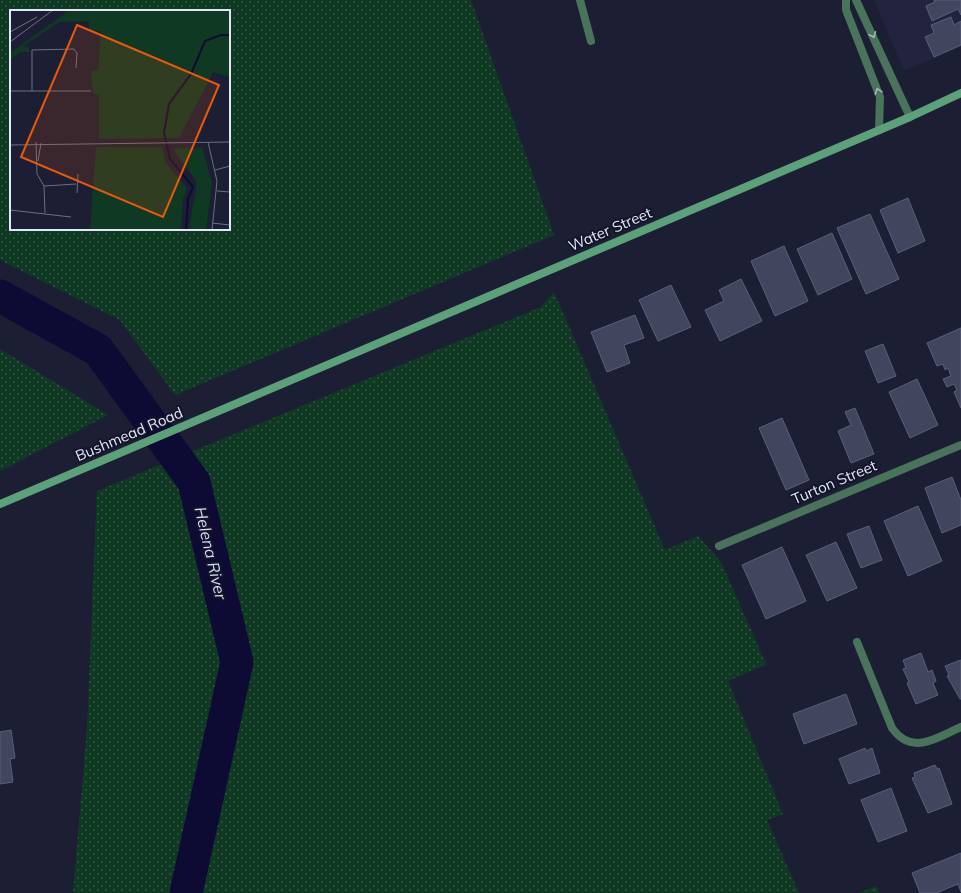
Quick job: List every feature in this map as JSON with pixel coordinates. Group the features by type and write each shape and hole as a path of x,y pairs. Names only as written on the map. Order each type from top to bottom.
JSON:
{"main road":[{"name":"Water Street","path":"270,389 961,94"},
{"name":"Bushmead Road","path":"0,504 270,389"}],"street":[{"path":"580,0 591,41"},
{"path":"846,0 846,10 880,97 879,130"},
{"path":"856,0 910,117"},
{"name":"Turton Street","path":"719,546 961,445"},
{"path":"857,642 892,728 898,736 906,742 917,744 961,727"}],"shaded area":[{"path":"874,0 961,0 961,47 904,71"}],"green space":[{"path":"0,0 471,0 554,235 175,395 120,320 0,260"},
{"path":"554,292 665,550 698,536 721,562 766,664 728,681 783,814 767,820 799,893 73,893 87,729 97,491 541,307"},
{"path":"0,349 108,415 0,471"},
{"path":"876,886 879,893 859,893"}],"building":[{"path":"934,0 961,0 961,15 958,9 932,21 926,6 935,2"},
{"path":"951,17 954,25 961,21 961,45 934,57 925,37 934,33 931,25"},
{"path":"908,198 925,241 898,253 880,210"},
{"path":"870,214 899,279 866,294 837,228"},
{"path":"832,233 852,279 818,295 797,249"},
{"path":"784,246 808,301 775,316 751,261"},
{"path":"741,279 762,321 720,341 705,310 724,301 719,290"},
{"path":"671,285 691,327 658,341 639,300"},
{"path":"635,315 644,338 624,345 630,363 607,372 591,332"},
{"path":"961,328 961,408 954,392 957,390 954,384 947,387 943,379 951,376 948,368 945,370 943,364 937,366 927,343"},
{"path":"883,344 896,376 878,383 865,351"},
{"path":"917,379 938,425 910,438 889,392"},
{"path":"855,408 874,454 851,463 838,431 851,425 845,412"},
{"path":"782,418 809,480 786,490 759,428"},
{"path":"952,477 961,500 961,525 942,533 925,488"},
{"path":"918,506 942,561 908,576 884,521"},
{"path":"869,526 882,560 861,568 847,534"},
{"path":"836,542 857,588 827,601 806,555"},
{"path":"782,547 806,601 766,619 742,565"},
{"path":"921,653 928,672 932,670 936,681 933,683 938,695 916,704 907,683 909,682 903,669 906,668 903,660"},
{"path":"961,660 960,699 947,676 949,675 945,666"},
{"path":"846,694 857,724 804,744 793,714"},
{"path":"11,730 15,758 10,759 13,782 0,784 0,732"},
{"path":"865,748 866,751 872,748 880,773 849,784 839,759"},
{"path":"935,765 937,769 939,768 952,804 928,813 912,778 915,777 914,773"},
{"path":"891,788 907,831 878,842 861,800"},
{"path":"961,853 961,892 958,884 936,893 920,893 912,873"}],"waterway":[{"name":"Helena River","path":"0,296 98,350 194,482 237,662 186,893"}]}
